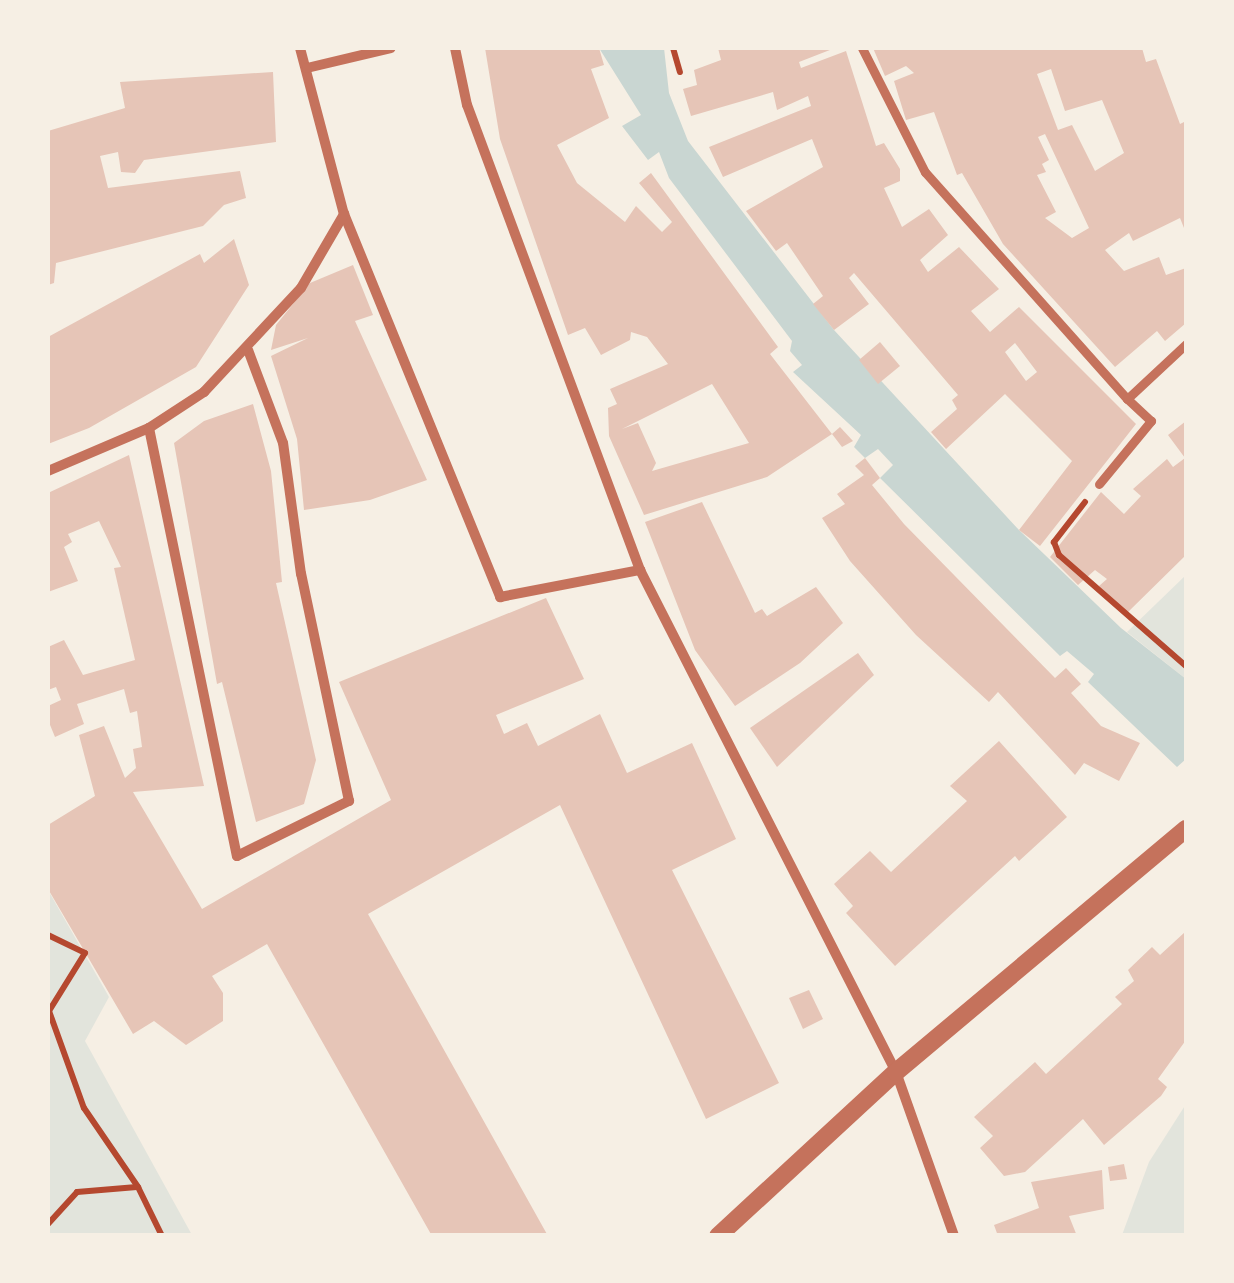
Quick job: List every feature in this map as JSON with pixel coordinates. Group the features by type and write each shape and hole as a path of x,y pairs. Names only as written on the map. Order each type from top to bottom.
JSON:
{"street":[{"path":"300,48 344,214 500,597 640,570"},
{"path":"306,68 391,48"},
{"path":"454,48 466,105 640,570 896,1072 954,1236"},
{"path":"862,48 925,172 1151,420 1099,484"},
{"path":"48,470 148,428 204,392 248,350 301,288 344,214"},
{"path":"1127,398 1186,344"},
{"path":"148,428 237,856 349,800 301,574 283,442 248,350"},
{"path":"718,1236 896,1072 1186,829"}],"path":[{"path":"674,48 680,72"},
{"path":"1099,484 1054,542 1059,555 1111,606 1186,666"},
{"path":"48,935 84,953 49,1011 84,1108 138,1187 162,1236"},
{"path":"48,1224 77,1192 138,1187"}],"shaded area":[{"path":"599,48 664,48 669,93 688,141 834,330 1019,530 1121,628 1186,679 1186,759 1177,767 1088,682 1094,674 1067,651 1060,656 880,478 893,465 878,449 865,458 854,447 861,435 793,372 802,365 790,351 792,341 669,178 659,152 648,160 622,126 641,115"},
{"path":"1186,575 1186,679 1127,632"},
{"path":"48,890 109,997 85,1041 192,1235 48,1235"},
{"path":"1186,1104 1186,1235 1122,1235 1149,1162"}],"building":[{"path":"485,48 599,48 604,65 591,69 609,118 557,145 577,183 625,222 636,206 662,232 672,222 639,183 651,173 778,347 770,354 832,434 767,477 644,515 609,436 608,408 617,404 610,389 668,364 647,337 631,332 630,340 601,355 585,328 568,335 500,139","holes":["712,384 749,443 652,471 656,463 638,423 622,429"]},
{"path":"718,48 835,48 799,62 801,68 846,51 876,146 884,143 900,169 900,181 884,188 902,227 929,209 948,235 920,260 928,272 959,247 999,289 971,311 990,332 1019,307 1136,424 1040,546 1019,530 1072,461 1005,394 946,449 931,432 957,409 952,400 958,395 854,273 849,278 869,304 834,330 813,304 823,296 787,243 776,251 746,211 823,167 812,139 723,177 709,147 811,106 808,96 777,110 773,92 691,116 683,89 697,85 694,70 721,60","holes":["1015,343 1037,372 1026,381 1005,352"]},
{"path":"873,48 1142,48 1146,62 1156,59 1180,124 1186,121 1186,233 1180,218 1133,241 1129,233 1105,250 1124,271 1159,257 1166,275 1186,268 1186,323 1165,341 1157,331 1115,367 1003,244 962,173 957,175 934,112 906,120 894,81 914,73 906,66 885,76","holes":["1051,69 1065,111 1102,100 1124,153 1095,171 1072,125 1058,130 1037,74","1045,134 1089,228 1072,238 1045,218 1056,212 1037,175 1046,172 1042,164 1049,160 1038,137"]},
{"path":"273,72 276,142 144,160 135,173 121,172 118,152 100,156 108,188 240,171 246,198 224,205 203,226 56,263 54,283 48,285 48,131 125,108 120,82"},
{"path":"234,239 249,285 196,367 89,428 48,444 48,337 200,254 204,263"},
{"path":"353,265 373,315 355,321 427,480 370,500 304,510 297,439 271,356 308,338 271,350 276,325 310,283"},
{"path":"880,342 900,366 878,384 859,360"},
{"path":"253,404 271,471 282,582 276,583 316,760 304,804 256,822 222,682 217,684 174,443 204,421"},
{"path":"1186,421 1186,555 1127,613 1099,586 1107,579 1095,570 1078,585 1050,557 1101,492 1124,514 1141,496 1133,489 1167,459 1173,467 1185,458 1168,435"},
{"path":"840,427 853,441 842,447 832,434"},
{"path":"129,455 204,786 133,792 202,909 391,800 339,682 546,598 584,679 496,715 504,734 527,723 538,746 600,714 627,773 692,743 736,839 672,870 779,1083 706,1119 560,805 368,914 548,1236 432,1236 267,944 212,976 223,993 223,1021 186,1045 154,1021 133,1034 48,889 48,825 95,796 79,735 104,726 125,778 136,768 133,749 142,747 137,711 130,713 124,689 77,704 84,724 55,737 48,720 48,706 61,700 56,687 48,690 48,647 64,640 83,675 135,660 114,568 121,567 99,521 68,534 72,542 64,547 78,581 48,592 48,493"},
{"path":"865,458 880,478 872,485 904,524 1055,678 1066,668 1081,684 1071,693 1101,726 1140,743 1119,781 1084,763 1075,775 998,692 989,702 916,635 850,561 822,518 845,504 837,494 864,475 855,466"},
{"path":"702,502 755,613 762,609 767,616 816,587 843,623 800,663 735,706 695,650 645,522"},
{"path":"858,653 874,675 777,767 750,728"},
{"path":"999,741 1067,817 1019,861 1015,856 895,966 846,913 853,906 834,884 870,851 891,872 967,801 950,786"},
{"path":"1185,932 1186,1040 1158,1079 1167,1087 1161,1096 1104,1145 1083,1119 1025,1172 1004,1176 980,1148 993,1136 974,1117 1035,1062 1046,1074 1122,1004 1115,997 1134,981 1128,970 1152,947 1160,955"},
{"path":"809,990 823,1019 803,1029 789,998"},
{"path":"1124,1164 1127,1179 1110,1181 1108,1167"},
{"path":"1102,1170 1104,1209 1069,1216 1077,1236 998,1236 994,1225 1039,1208 1031,1182"}]}
